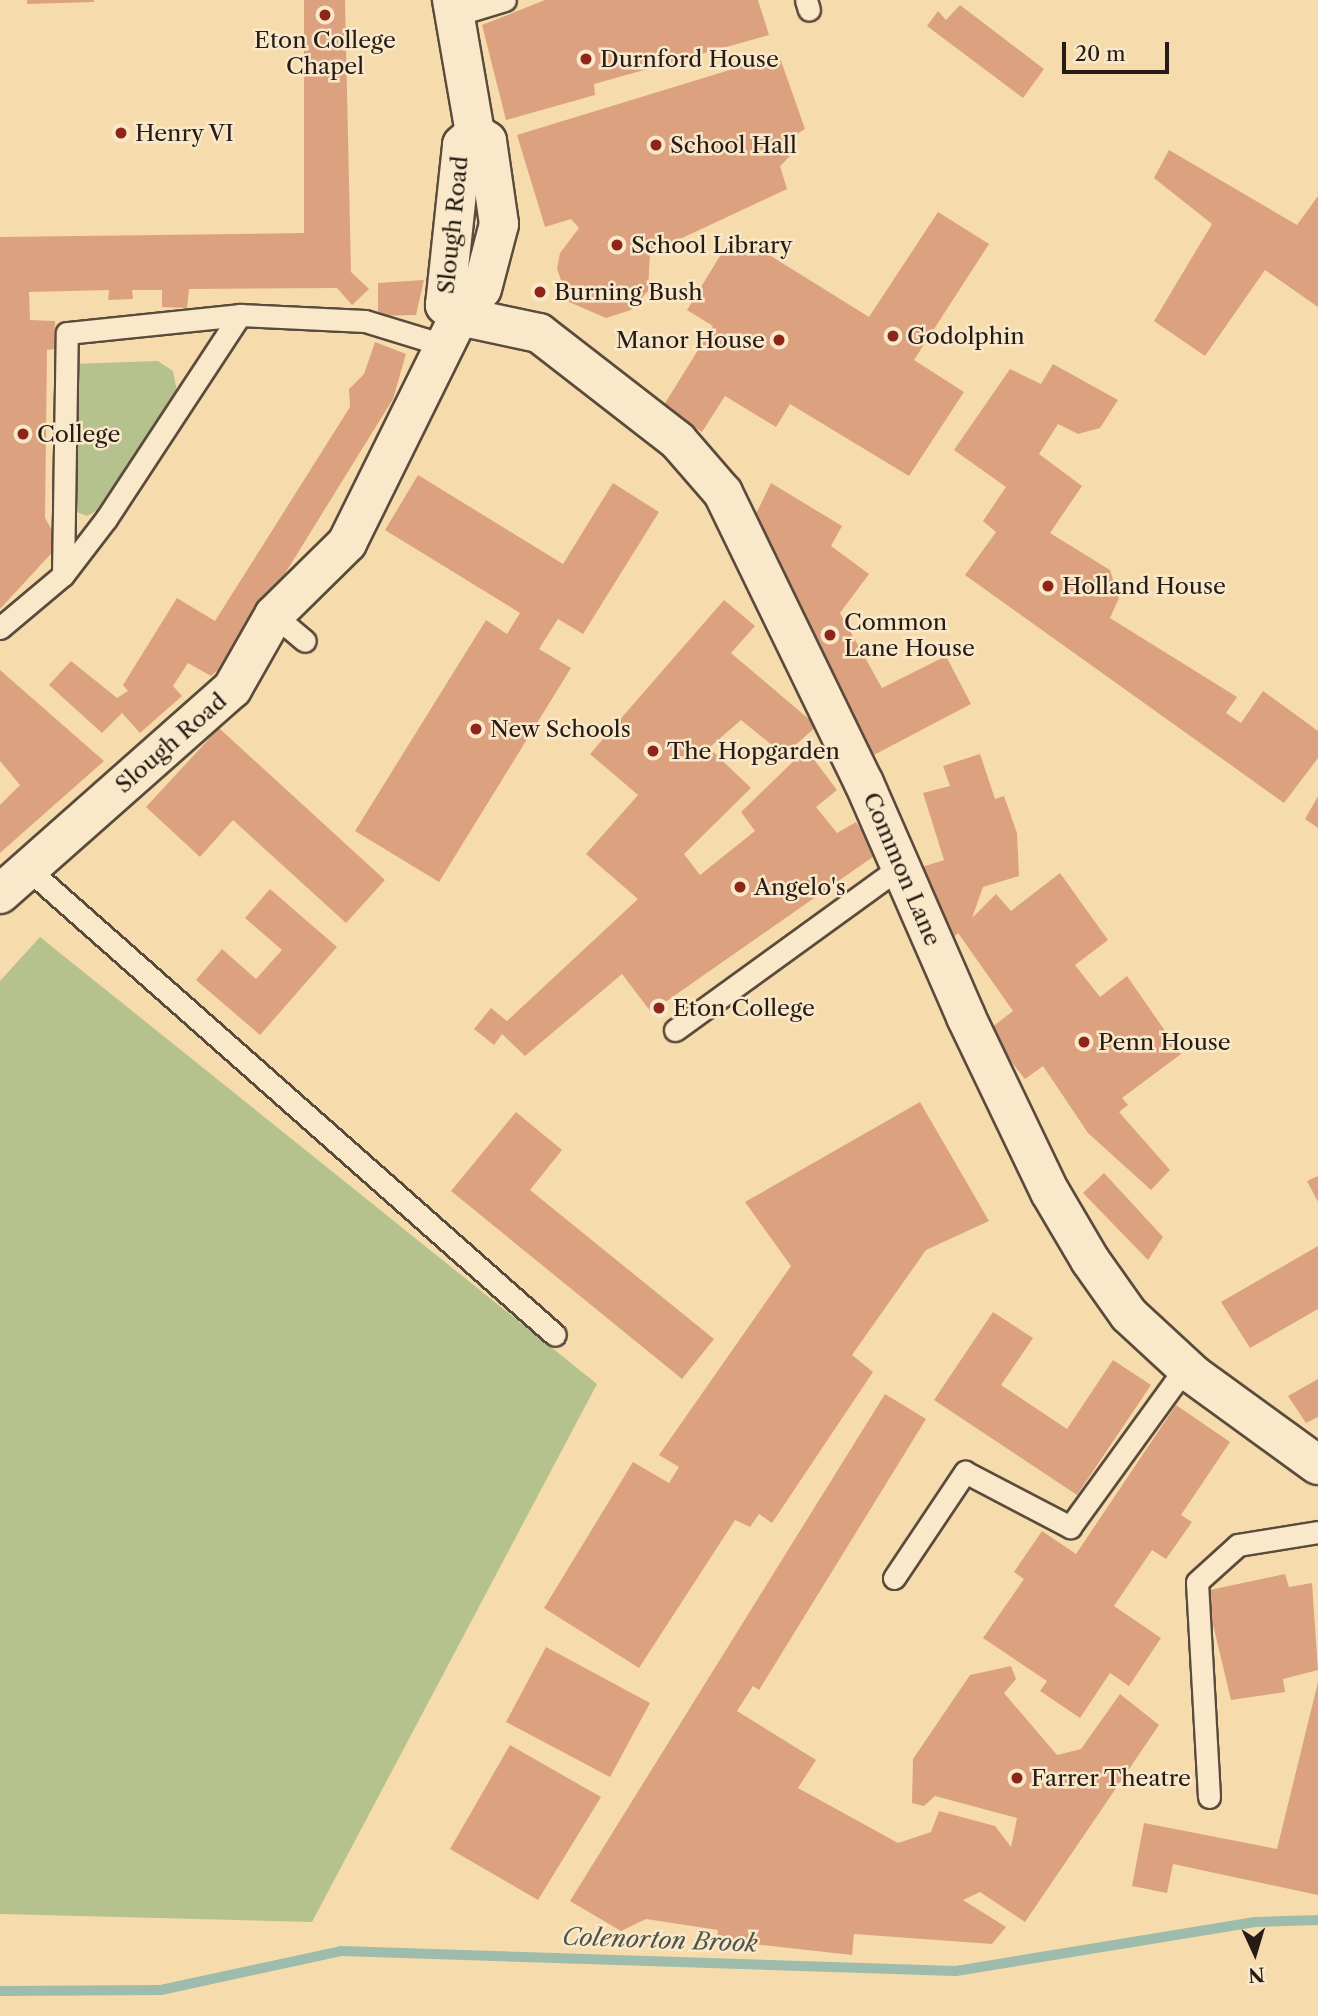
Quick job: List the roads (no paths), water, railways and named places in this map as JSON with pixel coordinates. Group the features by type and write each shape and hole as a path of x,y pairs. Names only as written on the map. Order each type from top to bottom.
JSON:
{"street":[{"name":"Slough Road","path":"14,881 232,689 274,615 347,543 453,331 482,289 499,224 487,141 475,132 454,8"},
{"name":"Common Lane","path":"453,331 539,333 678,441 723,493 900,866 1050,1192 1129,1315 1186,1367 1318,1465"}],"lane":[{"path":"454,8 505,0"},
{"path":"0,628 63,575 240,315"},
{"path":"63,575 67,333 240,315 365,321 453,331"},
{"path":"274,615 304,641"},
{"path":"675,1030 900,866"},
{"path":"14,881 555,1335"},
{"path":"894,1578 965,1472 1070,1527 1186,1367"},
{"path":"1209,1797 1197,1582 1238,1545 1318,1532"}],"waterway":[{"name":"Colenorton Brook","path":"0,1991 161,1990 341,1951 956,1971 1255,1922 1318,1920"}],"place":[{"name":"Eton College Chapel","path":"325,15"},
{"name":"Durnford House","path":"586,59"},
{"name":"Henry VI","path":"121,133"},
{"name":"School Hall","path":"656,145"},
{"name":"School Library","path":"617,245"},
{"name":"Burning Bush","path":"540,292"},
{"name":"Godolphin","path":"893,336"},
{"name":"Manor House","path":"779,340"},
{"name":"College","path":"23,434"},
{"name":"Holland House","path":"1048,586"},
{"name":"Common Lane House","path":"830,635"},
{"name":"New Schools","path":"476,729"},
{"name":"The Hopgarden","path":"653,751"},
{"name":"Angelo's","path":"740,887"},
{"name":"Eton College","path":"659,1008"},
{"name":"Penn House","path":"1084,1042"},
{"name":"Farrer Theatre","path":"1017,1778"}]}
